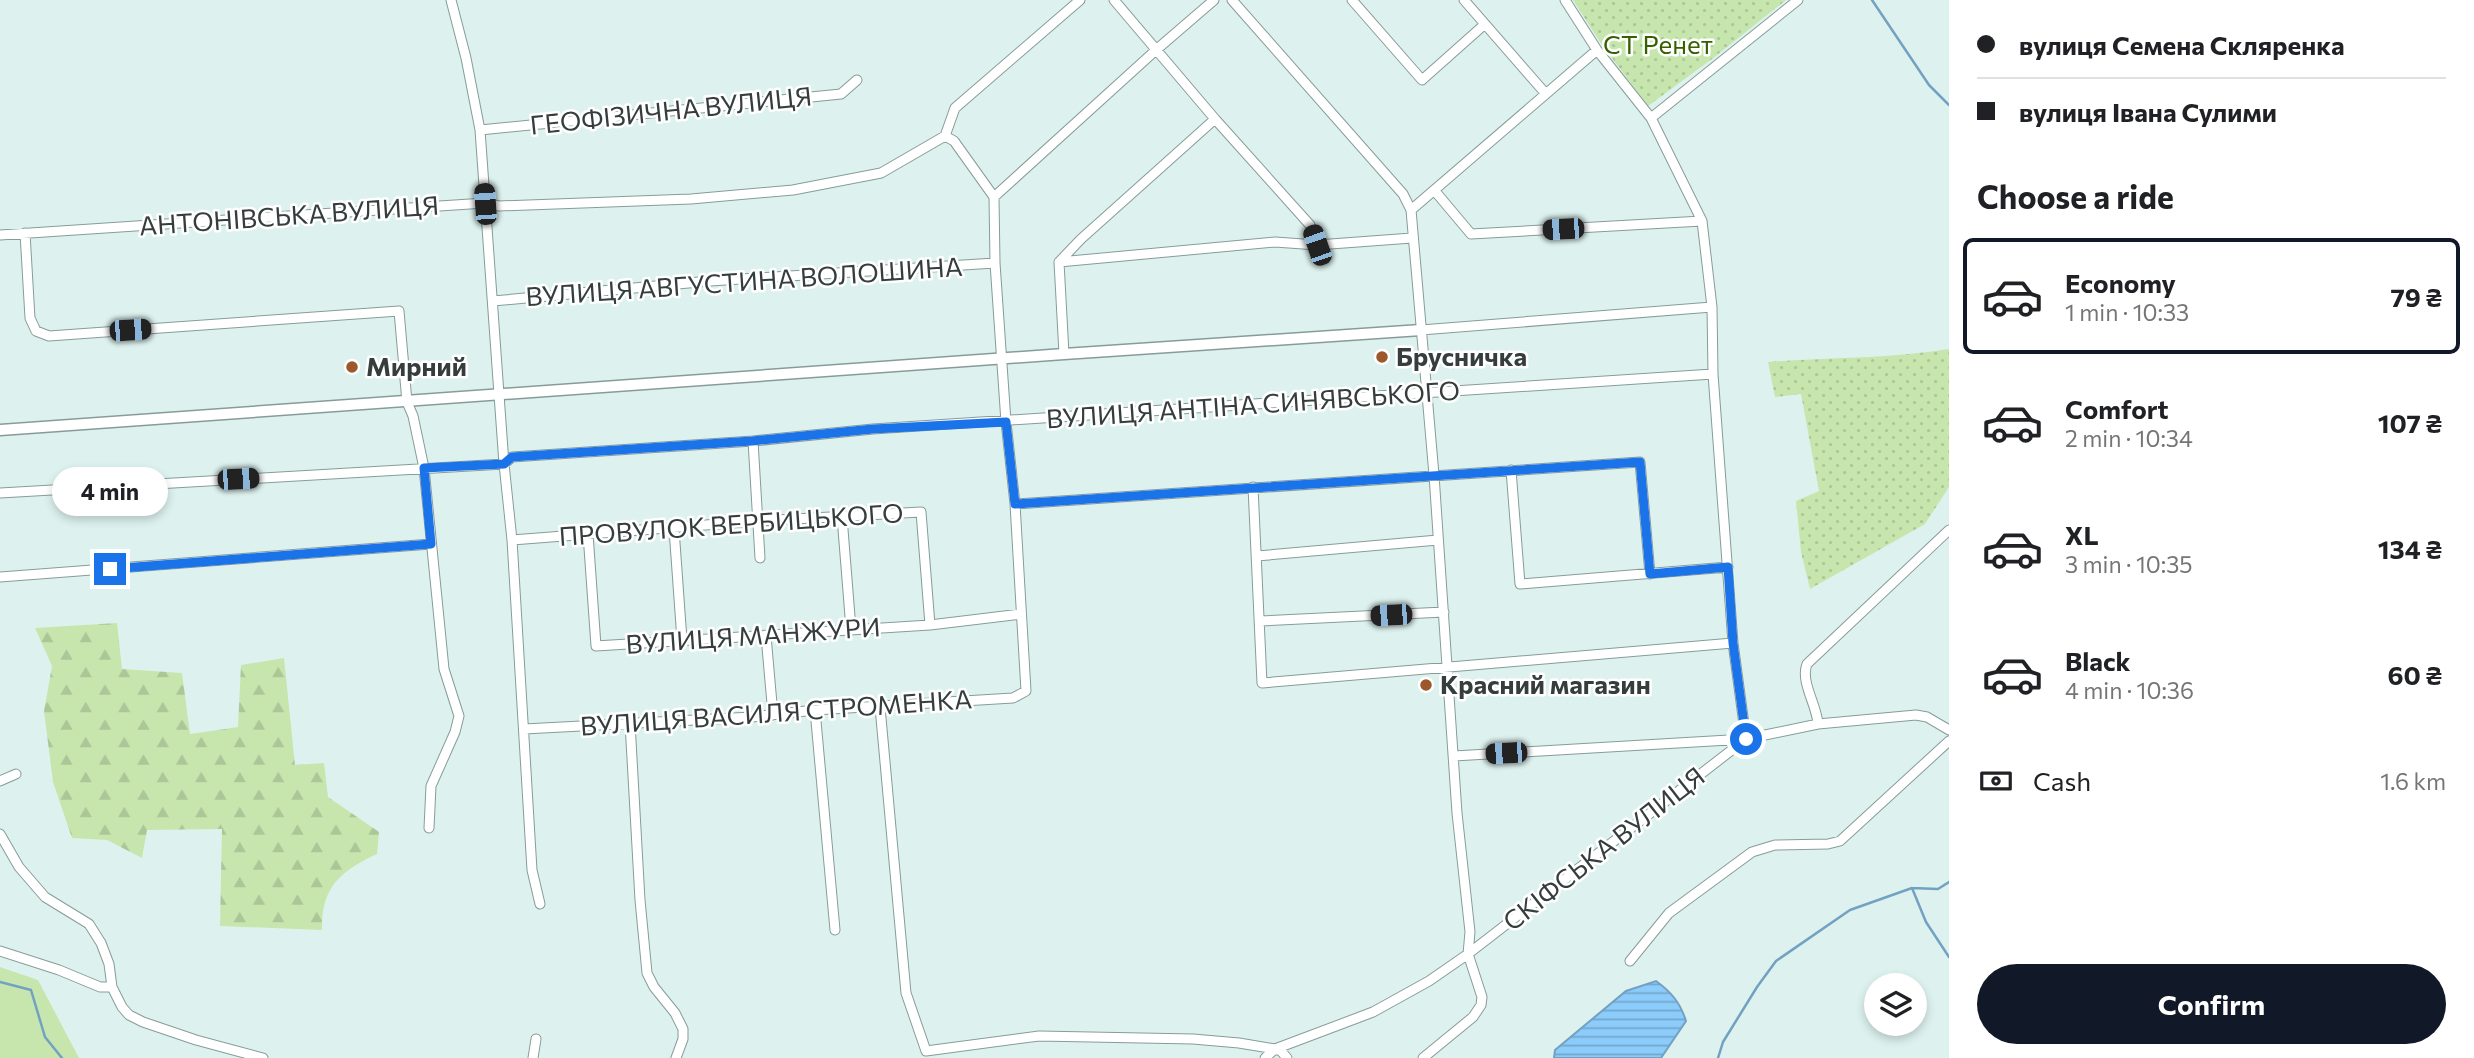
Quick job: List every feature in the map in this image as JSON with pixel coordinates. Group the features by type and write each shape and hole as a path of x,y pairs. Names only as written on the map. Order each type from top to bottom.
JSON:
{"street":[{"path":"451,0 480,130 512,540 532,870 540,904"},
{"path":"1021,614 1015,504 1006,422 995,263 994,197 954,141 944,136 955,108 1080,0"},
{"path":"1114,0 1310,225 1317,245"},
{"path":"994,197 1214,0"},
{"path":"1232,0 1403,194 1411,210 1428,393 1446,668 1470,932 1468,954 1482,990 1480,1005 1473,1017 1423,1058"},
{"path":"1352,0 1422,80 1485,24"},
{"path":"1464,0 1546,94"},
{"path":"1454,756 1746,739 1733,643 1713,374 1712,307 1702,221 1651,118 1597,50 1565,0"},
{"path":"1651,118 1798,0"},
{"path":"1411,210 1597,50"},
{"name":"ГЕОФІЗИЧНА ВУЛИЦЯ","path":"480,130 841,94 857,80"},
{"path":"1064,354 1059,262 1215,119"},
{"name":"АНТОНІВСЬКА ВУЛИЦЯ","path":"0,235 485,204 499,206 691,199 793,190 881,173 944,136"},
{"path":"1434,190 1471,234 1702,221"},
{"path":"25,233 30,318 36,331 49,336 399,311 407,402 413,416 424,468 444,669 459,716 455,732 431,786 429,828"},
{"path":"1059,262 1275,242 1317,245 1412,238"},
{"name":"ВУЛИЦЯ АВГУСТИНА ВОЛОШИНА","path":"493,302 710,281 995,263"},
{"path":"0,430 1712,307"},
{"name":"ВУЛИЦЯ АНТІНА СИНЯВСЬКОГО","path":"0,493 504,464 512,457 752,441 873,429 1713,374"},
{"path":"752,441 760,558"},
{"path":"1015,504 1640,462 1650,574"},
{"path":"1511,470 1520,584 1728,567"},
{"path":"1253,487 1262,683 1733,643"},
{"name":"ПРОВУЛОК ВЕРБИЦЬКОГО","path":"512,540 757,521 921,512 930,625"},
{"path":"842,517 851,629"},
{"path":"674,529 682,640"},
{"path":"1818,724 1804,672 1807,664 1949,530"},
{"name":"ВУЛИЦЯ МАНЖУРИ","path":"589,534 596,646 930,625 1021,614"},
{"path":"1257,556 1438,540"},
{"path":"0,577 431,544"},
{"path":"1260,621 1444,612"},
{"name":"ВУЛИЦЯ ВАСИЛЯ СТРОМЕНКА","path":"524,729 1013,698 1026,691 1021,614"},
{"path":"766,636 773,715"},
{"path":"880,707 906,993 926,1051 1039,1036 1239,1042 1275,1049 1287,1058"},
{"path":"815,710 835,930"},
{"name":"СКІФСЬКА ВУЛИЦЯ","path":"1275,1049 1373,1012 1429,981 1468,954 1746,739 1818,724 1916,715 1949,730"},
{"path":"630,723 647,973 654,988 675,1013 683,1029 683,1039 676,1058"},
{"path":"1630,961 1669,914 1752,852 1775,845 1828,844 1840,841 1949,741"},
{"path":"0,781 16,774"},
{"path":"0,834 19,867 44,897 89,924 101,943 109,964 112,987 129,1015 143,1022 263,1058"},
{"path":"0,951 100,986 112,987"},
{"path":"533,1058 536,1039"},
{"path":"1265,1058 1275,1049"}],"green space":[{"name":"СТ Ренет","path":"1573,0 1786,0 1648,106 1602,45"},
{"path":"1949,349 1949,487 1925,524 1810,589 1801,552 1796,501 1819,491 1801,394 1775,397 1768,362 1881,356"},
{"path":"117,623 122,669 182,673 190,734 238,727 241,665 284,658 295,765 324,763 328,797 379,832 377,854 343,874 329,892 322,930 220,926 222,829 147,830 142,858 107,840 72,838 53,782 44,711 52,666 35,628"},
{"path":"0,967 38,980 79,1058 0,1058"}],"water":[{"path":"1656,981 1674,998 1686,1021 1661,1058 1554,1058 1555,1050 1626,991"}],"waterway":[{"path":"1872,0 1929,85 1949,105"},
{"path":"1718,1058 1723,1042 1776,961 1850,910 1912,888 1938,889 1949,882"},
{"path":"1912,888 1926,922 1949,957"},
{"path":"0,982 31,990 45,1037 62,1058"}],"place":[{"name":"Брусничка","path":"1382,357"},
{"name":"Мирний","path":"352,367"},
{"name":"Красний магазин","path":"1426,685"}],"route":[{"path":"110,569 431,544 424,468 504,464 512,457 752,441 873,429 1006,422 1015,504 1640,462 1650,574 1728,567 1733,643 1746,739"}]}
